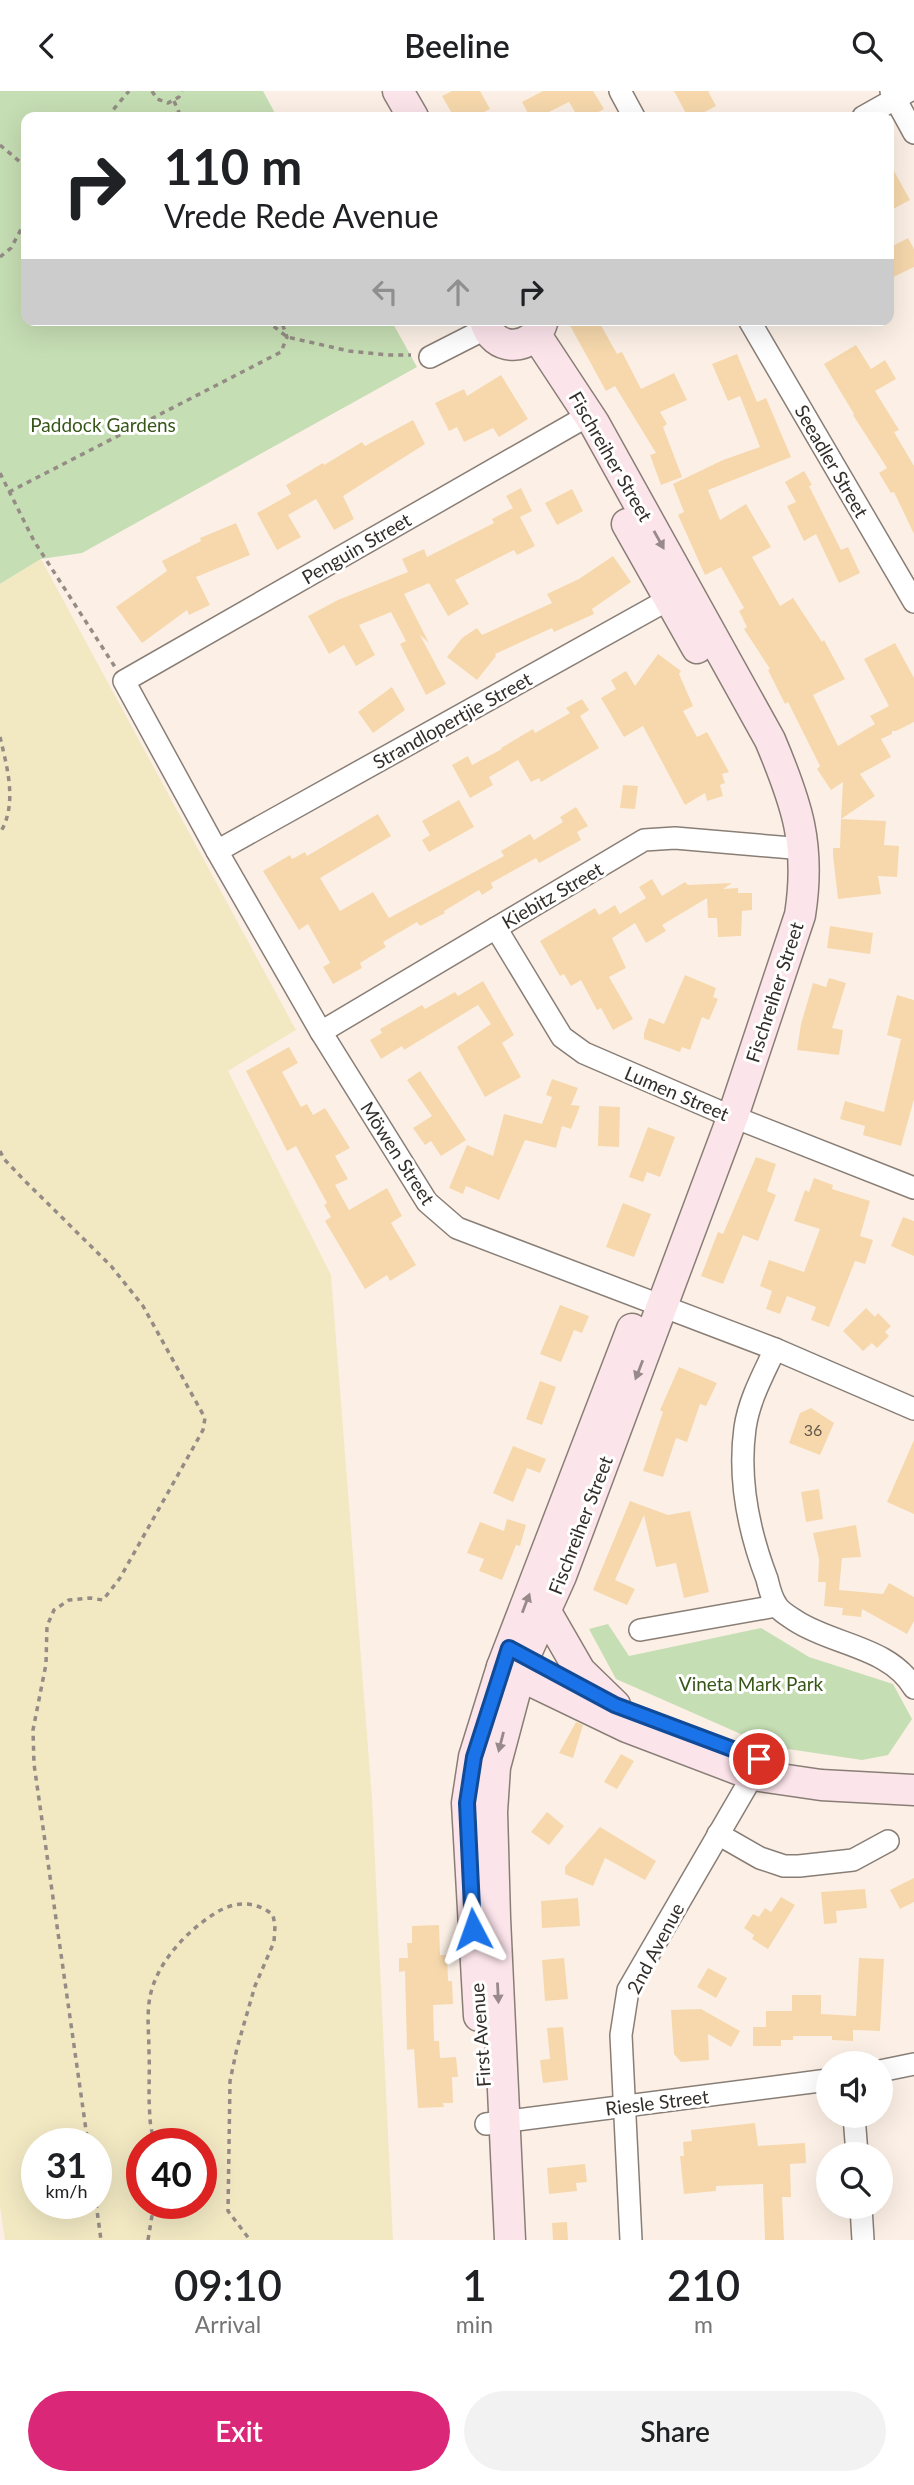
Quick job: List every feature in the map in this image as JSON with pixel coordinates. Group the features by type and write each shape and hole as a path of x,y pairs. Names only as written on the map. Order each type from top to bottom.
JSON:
{"street":[{"path":"376,91 387,112"},
{"path":"398,91 409,112"},
{"path":"620,91 631,112"},
{"path":"871,112 898,94 914,133"},
{"path":"430,357 483,326"},
{"path":"487,326 491,335 504,344 533,333"},
{"name":"Seeadler Street","path":"753,326 914,602"},
{"name":"Fischreiher Street","path":"513,1662 724,1113 786,906 796,849 747,733 677,594 533,333"},
{"name":"Penguin Street","path":"124,681 581,420"},
{"name":"Strandlopertjie Street","path":"217,851 677,594"},
{"name":"Möwen Street","path":"124,681 217,851 321,1032 427,1202 457,1227 775,1349 914,1409"},
{"name":"Kiebitz Street","path":"321,1032 644,840 675,838 796,849"},
{"name":"Lumen Street","path":"496,928 562,1037 584,1053 724,1113 914,1187"},
{"name":"Fischreiher Street","path":"513,1662 546,1612 653,1302"},
{"path":"775,1349 754,1394 745,1427 743,1465 747,1505 758,1556 776,1606 797,1622 824,1636 857,1647 880,1659 904,1675 914,1688"},
{"path":"640,1630 776,1606"},
{"path":"546,1612 580,1671 615,1705"},
{"path":"513,1662 756,1767 914,1774"},
{"path":"513,1662 627,1727 821,1785 914,1790"},
{"name":"First Avenue","path":"492,2240 495,2123 492,1811 495,1767 513,1662"},
{"name":"2nd Avenue","path":"631,2240 621,2035 628,1990 756,1767"},
{"path":"718,1834 760,1858 799,1866 853,1860 888,1841"},
{"path":"893,2068 914,2064"},
{"name":"Riesle Street","path":"495,2123 816,2082"},
{"name":"First Avenue","path":"495,2123 510,2240"},
{"path":"862,2219 863,2240"}],"path":[{"path":"111,112 129,91"},
{"path":"152,91 162,102 174,101 182,91"},
{"path":"174,101 179,112"},
{"path":"0,145 21,163"},
{"path":"0,257 11,248 21,230"},
{"path":"273,326 287,337 349,351 430,357"},
{"path":"9,492 281,352 287,337 283,326"},
{"path":"0,473 34,541 124,681"},
{"path":"0,737 10,781 6,823 0,832"},
{"path":"0,1151 17,1173 111,1266 143,1306 205,1418 203,1430 120,1578 103,1600 69,1600 54,1610 47,1626 47,1664 33,1730 34,1764 86,2128"},
{"path":"151,2128 148,2039 151,1990 164,1964 194,1927 229,1906 245,1903 258,1905 273,1915 274,1942 255,1986 235,2055 230,2081 228,2124 228,2211 250,2240"},
{"path":"98,2219 101,2240"},
{"path":"148,2240 151,2219"}],"green space":[{"name":"Paddock Gardens","path":"0,91 263,91 274,112 21,112 21,326 394,326 417,367 82,553 41,559 0,584"},
{"name":"Vineta Mark Park","path":"608,1624 629,1656 761,1628 809,1657 893,1684 912,1719 888,1755 862,1760 768,1746 616,1679 589,1629"}],"sand":[{"path":"41,559 296,1030 228,1071 331,1275 372,1798 393,2240 5,2240 0,2207 0,584"}],"building":[{"path":"452,91 480,91 490,109 484,112 451,112 442,96"},
{"path":"543,91 593,91 604,109 598,112 575,112 569,102 549,112 527,112 522,102"},
{"path":"674,91 708,91 716,106 705,112 685,112"},
{"path":"894,171 910,200 894,208"},
{"path":"908,238 914,249 914,267 894,277 894,245"},
{"path":"570,326 601,326 617,354 622,352 641,389 674,373 687,400 660,412 667,424 663,427 682,477 661,485 650,455 656,453 615,386 606,391"},
{"path":"856,345 871,369 885,360 896,379 875,391 899,430 894,432 914,466 914,534 894,492 891,493 879,473 887,468 824,364"},
{"path":"737,354 757,402 766,398 791,457 708,490 720,520 746,504 771,547 752,557 780,606 793,598 822,642 824,640 845,679 813,695 838,746 875,724 870,716 889,706 864,659 895,643 914,678 914,722 881,739 891,757 860,774 875,796 841,819 843,782 831,790 817,769 820,766 788,702 785,704 768,670 770,669 744,629 747,627 739,611 744,608 721,567 705,575 678,515 684,512 673,484 723,460 760,447 740,396 728,401 712,364"},
{"path":"501,375 528,419 499,437 493,428 464,442 457,427 449,431 435,403 464,389 467,396"},
{"path":"413,420 425,444 343,496 354,519 334,530 316,499 288,515 301,537 277,550 257,513 291,494 286,485 362,442 365,446"},
{"path":"804,471 841,550 848,547 860,573 839,583 816,534 804,541 787,506 796,502 785,482"},
{"path":"521,488 532,511 520,517 535,546 517,555 514,550 455,580 469,604 448,616 429,583 404,594 429,643 420,635 446,684 426,695 400,644 406,641 391,612 359,625 375,655 356,666 344,645 329,654 308,616 338,600 408,572 402,559 424,549 427,557 494,523 492,519 513,508 506,496"},
{"path":"572,489 583,511 557,525 545,503"},
{"path":"236,523 250,555 196,577 210,605 189,615 187,610 142,643 116,607 167,571 162,561 201,541 200,538"},
{"path":"613,556 631,582 592,609 594,614 554,632 552,628 495,654 477,680 447,657 462,638 477,628 482,635 552,603 547,594 579,579"},
{"path":"658,654 681,671 679,674 693,706 683,711 697,737 707,732 729,772 722,774 725,783 720,785 723,796 707,801 705,793 685,805 643,726 624,737 601,698 616,689 611,680 626,671 635,686"},
{"path":"392,687 405,710 373,733 358,712"},
{"path":"582,699 589,710 580,716 599,748 541,782 539,778 531,782 518,760 489,777 493,785 470,798 452,765 468,756 472,765 533,729 535,733 570,713 566,708"},
{"path":"623,785 638,786 635,809 620,808"},
{"path":"459,800 474,827 429,852 422,840 430,835 422,821"},
{"path":"576,807 588,826 577,832 581,840 539,863 536,858 491,883 493,888 482,895 479,890 420,926 417,922 383,942 386,947 360,963 362,968 333,984 323,967 330,963 308,924 299,930 263,871 290,855 292,859 305,852 307,856 378,814 391,836 320,878 340,911 373,892 389,918 504,856 501,851 530,834 534,840 563,822 560,817"},
{"path":"841,819 886,821 884,845 899,846 897,877 878,876 881,894 838,899 833,848 840,848"},
{"path":"652,879 662,896 685,882 688,885 732,883 723,889 738,888 738,893 752,893 752,910 742,911 741,936 718,937 717,918 708,918 707,898 662,925 666,931 646,943 635,923 612,938 626,968 609,977 633,1019 613,1030 601,1008 597,1010 581,980 571,986 564,974 560,976 540,941 595,908 599,915 615,905 620,914 646,898 639,887"},
{"path":"830,926 873,933 870,954 827,948"},
{"path":"685,975 716,988 713,997 718,999 709,1020 702,1017 690,1050 682,1047 680,1052 644,1039 644,1033 649,1018 664,1024"},
{"path":"829,978 846,983 832,1028 843,1030 839,1055 797,1050 801,1024 813,983 826,987"},
{"path":"483,981 514,1035 502,1043 521,1077 485,1097 457,1047 491,1024 478,1005 404,1050 402,1046 381,1059 370,1040 382,1033 380,1029 422,1005 425,1009 455,992 458,996"},
{"path":"897,995 914,1000 914,1099 901,1146 863,1135 865,1126 840,1119 845,1101 884,1112 901,1039 887,1035"},
{"path":"289,1047 298,1063 282,1072 301,1107 307,1104 313,1115 325,1108 350,1148 335,1156 348,1179 335,1185 349,1210 387,1188 402,1216 391,1223 416,1265 390,1281 387,1275 365,1289 325,1221 331,1217 324,1205 327,1203 296,1146 287,1151 246,1071"},
{"path":"420,1071 466,1140 441,1156 431,1141 425,1145 413,1128 432,1116 407,1080"},
{"path":"552,1079 578,1088 571,1105 580,1106 571,1129 562,1126 556,1148 525,1140 499,1200 466,1186 463,1194 449,1188 467,1145 493,1156 504,1114 542,1124 552,1097 546,1095"},
{"path":"599,1106 620,1107 619,1147 598,1146"},
{"path":"648,1127 675,1137 660,1177 647,1172 643,1182 629,1177"},
{"path":"756,1157 776,1164 767,1191 776,1195 758,1241 743,1235 723,1284 701,1276 718,1232 723,1234"},
{"path":"814,1178 833,1185 832,1189 870,1201 860,1236 873,1240 865,1264 855,1261 829,1327 811,1320 816,1307 787,1296 780,1314 766,1309 772,1291 760,1286 769,1260 804,1272 820,1229 794,1221 805,1190 809,1192"},
{"path":"623,1203 651,1214 634,1257 606,1247"},
{"path":"903,1217 914,1221 914,1256 891,1246"},
{"path":"560,1305 589,1316 582,1333 574,1330 561,1362 540,1354"},
{"path":"866,1308 875,1317 878,1313 891,1326 885,1332 889,1336 877,1348 872,1343 863,1351 843,1331"},
{"path":"679,1367 717,1383 706,1406 700,1404 687,1442 676,1438 663,1477 643,1471 663,1412 660,1410"},
{"path":"540,1381 556,1387 542,1425 526,1419"},
{"path":"811,1408 834,1423 820,1455 789,1443 800,1413"},
{"path":"914,1440 914,1514 887,1502"},
{"path":"513,1446 546,1459 540,1473 527,1468 513,1502 493,1493"},
{"path":"819,1489 823,1519 806,1522 801,1492"},
{"path":"630,1501 668,1515 690,1511 709,1592 684,1598 676,1563 656,1567 644,1515 615,1580 635,1589 627,1605 593,1590"},
{"path":"507,1519 526,1525 520,1546 516,1545 502,1580 479,1571 484,1559 467,1553 480,1522 504,1531"},
{"path":"856,1525 861,1557 842,1558 839,1590 883,1594 889,1583 914,1597 914,1621 907,1634 862,1609 861,1617 842,1615 843,1608 824,1606 826,1582 818,1582 819,1559 813,1533"},
{"path":"576,1722 583,1725 573,1758 559,1753"},
{"path":"621,1754 634,1761 617,1789 604,1782"},
{"path":"547,1812 564,1826 549,1845 531,1832"},
{"path":"600,1827 656,1861 645,1880 605,1858 593,1886 565,1874 565,1867"},
{"path":"914,1878 914,1902 900,1909 890,1890"},
{"path":"865,1889 867,1908 836,1911 837,1923 824,1924 821,1892"},
{"path":"781,1897 795,1905 768,1949 752,1939 754,1935 744,1928 753,1914 759,1917 765,1908 771,1912"},
{"path":"578,1898 580,1926 542,1928 541,1901"},
{"path":"439,1925 440,1955 447,1955 448,1981 452,1981 453,2004 433,2005 434,2041 439,2041 440,2058 456,2057 458,2077 452,2077 453,2103 443,2103 444,2107 418,2108 414,2049 407,2050 405,1971 399,1972 399,1958 408,1958 407,1943 412,1943 412,1926"},
{"path":"564,1958 568,1999 545,2001 542,1960"},
{"path":"859,1958 884,1959 880,2031 853,2030 853,2041 832,2040 832,2036 793,2036 793,2040 781,2040 781,2046 753,2046 753,2027 766,2027 766,2011 792,2011 792,1995 821,1995 821,2014 856,2016"},
{"path":"708,1968 727,1978 716,1998 697,1987"},
{"path":"701,2009 740,2031 731,2047 708,2034 709,2060 681,2062 674,2054 671,2010"},
{"path":"563,2027 568,2080 543,2083 540,2060 550,2059 547,2028"},
{"path":"755,2123 758,2146 805,2143 806,2163 790,2164 791,2197 782,2197 784,2240 765,2240 763,2184 716,2186 716,2191 684,2194 680,2156 684,2156 683,2142 692,2141 691,2130"},
{"path":"585,2164 587,2182 576,2183 577,2191 549,2194 547,2168"},
{"path":"567,2222 568,2240 553,2240 552,2223"}],"route":[{"path":"473,1929 467,1803 474,1757 509,1648 615,1705 759,1759"}]}
